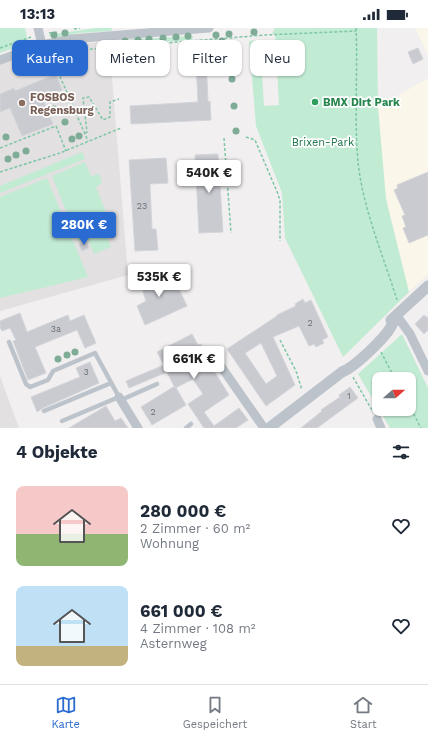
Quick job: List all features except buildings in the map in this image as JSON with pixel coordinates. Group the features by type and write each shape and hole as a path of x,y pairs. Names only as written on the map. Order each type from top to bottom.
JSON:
{"street":[{"path":"38,28 41,40"},
{"path":"71,40 168,30 209,28"},
{"path":"0,60 12,55"},
{"path":"345,371 346,363 384,324 399,313 428,286"},
{"path":"269,428 357,363 389,330 399,313"},
{"path":"399,313 428,371"},
{"path":"211,352 264,428"},
{"path":"120,399 138,428"},
{"path":"377,419 382,428"}],"lane":[{"path":"9,342 26,384 30,387 48,380 52,371 95,353 120,399"},
{"path":"44,411 111,383"},
{"path":"62,421 157,384"},
{"path":"186,428 191,424"}],"path":[{"path":"356,28 356,126 359,164 366,201 399,313"},
{"path":"88,49 265,36 356,31"},
{"path":"60,76 88,141"},
{"path":"85,133 87,132 83,98 89,96 103,120 110,117 110,102 119,99"},
{"path":"0,148 56,126 66,151"},
{"path":"0,172 66,151 120,128"},
{"path":"246,137 255,140 278,194 280,201 280,241"},
{"path":"224,138 231,233"},
{"path":"280,340 296,371 303,395 306,400"},
{"path":"376,343 391,372"},
{"path":"345,371 377,419"},
{"path":"415,416 421,428"}],"shaded area":[{"path":"415,28 428,28 428,56"},
{"path":"96,42 96,76 112,76 128,275 0,311 0,64 12,60 12,76 88,76 88,43"},
{"path":"428,78 428,274 409,292 386,199 378,107"},
{"path":"0,376 19,428 0,428"}],"green space":[{"path":"0,28 25,28 27,40 12,40 12,49 0,53"},
{"path":"96,28 112,29 111,31 80,33 58,37 48,35"},
{"name":"Brixen-Park","path":"275,28 377,28 378,107 386,199 409,292 343,357 285,238 282,193 256,126 252,76 262,76 264,106 279,105 277,76 305,76 305,40 275,40 275,34 272,34"},
{"path":"193,36 192,40 170,42 170,40 123,40"},
{"path":"82,152 85,159 0,193 0,186"},
{"path":"85,162 91,176 99,174 102,183 96,187 107,215 81,226 85,239 78,241 52,176"},
{"path":"47,178 88,277 0,298 0,197"},
{"path":"101,221 111,247 94,254 83,228"},
{"path":"402,334 428,388 428,428 390,428 383,416 416,416 416,372 372,372 372,398 358,374"}],"place":[{"name":"BMX Dirt Park","path":"315,102"},
{"name":"FOSBOS Regensburg","path":"22,103"}]}
